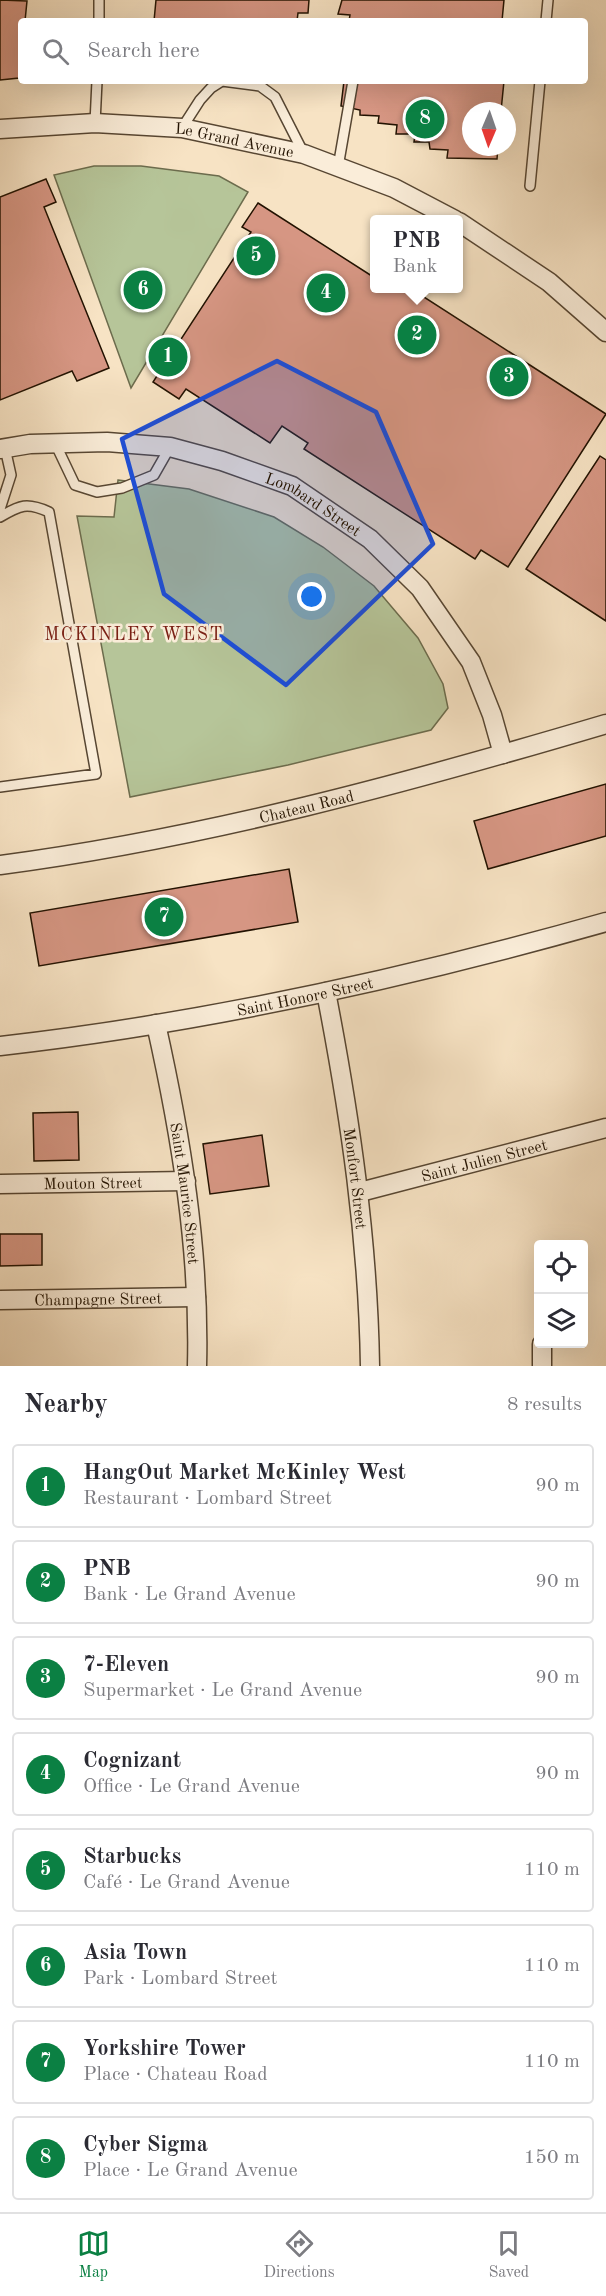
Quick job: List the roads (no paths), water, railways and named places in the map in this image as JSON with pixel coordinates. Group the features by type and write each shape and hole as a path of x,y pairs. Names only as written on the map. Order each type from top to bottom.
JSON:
{"street":[{"name":"Le Grand Avenue","path":"0,129 96,123 182,128 304,154 394,188 446,215"},
{"name":"Le Grand Avenue","path":"463,225 549,282 606,332"},
{"name":"Lombard Street","path":"2,449 55,442 120,442 170,447 222,461 292,486 370,539 420,588 471,662 492,715 503,754"},
{"name":"Chateau Road","path":"0,865 152,840 285,811 503,754 606,724"},
{"name":"Saint Honore Street","path":"0,1046 156,1024 326,992 512,948 606,921"},
{"name":"Monfort Street","path":"326,992 346,1092 360,1192 370,1366"},
{"name":"Saint Maurice Street","path":"156,1024 174,1102 186,1181 196,1297 197,1366"},
{"name":"Saint Julien Street","path":"360,1192 606,1128"},
{"name":"Mouton Street","path":"0,1184 186,1181"},
{"name":"Champagne Street","path":"0,1300 196,1297"},
{"path":"542,1348 542,1366"}],"lane":[{"path":"99,0 99,18"},
{"path":"546,18 548,0"},
{"path":"96,123 97,84"},
{"path":"182,128 200,100 217,84"},
{"path":"261,84 275,97 304,154"},
{"path":"338,167 352,84"},
{"path":"530,186 540,84"},
{"path":"55,442 75,485 97,492 122,488 154,475 170,447"},
{"path":"0,509 11,475 2,449"},
{"path":"0,517 15,508 32,505 49,512 96,774 0,787"}],"place":[{"name":"Cyber Sigma","path":"425,119"},
{"name":"Starbucks","path":"256,256"},
{"name":"Asia Town","path":"143,290"},
{"name":"Cognizant","path":"326,293"},
{"name":"PNB","path":"417,335"},
{"name":"HangOut Market McKinley West","path":"168,357"},
{"name":"7-Eleven","path":"509,377"},
{"name":"Yorkshire Tower","path":"164,917"}],"district":[{"name":"MCKINLEY WEST","path":"134,634"}]}
